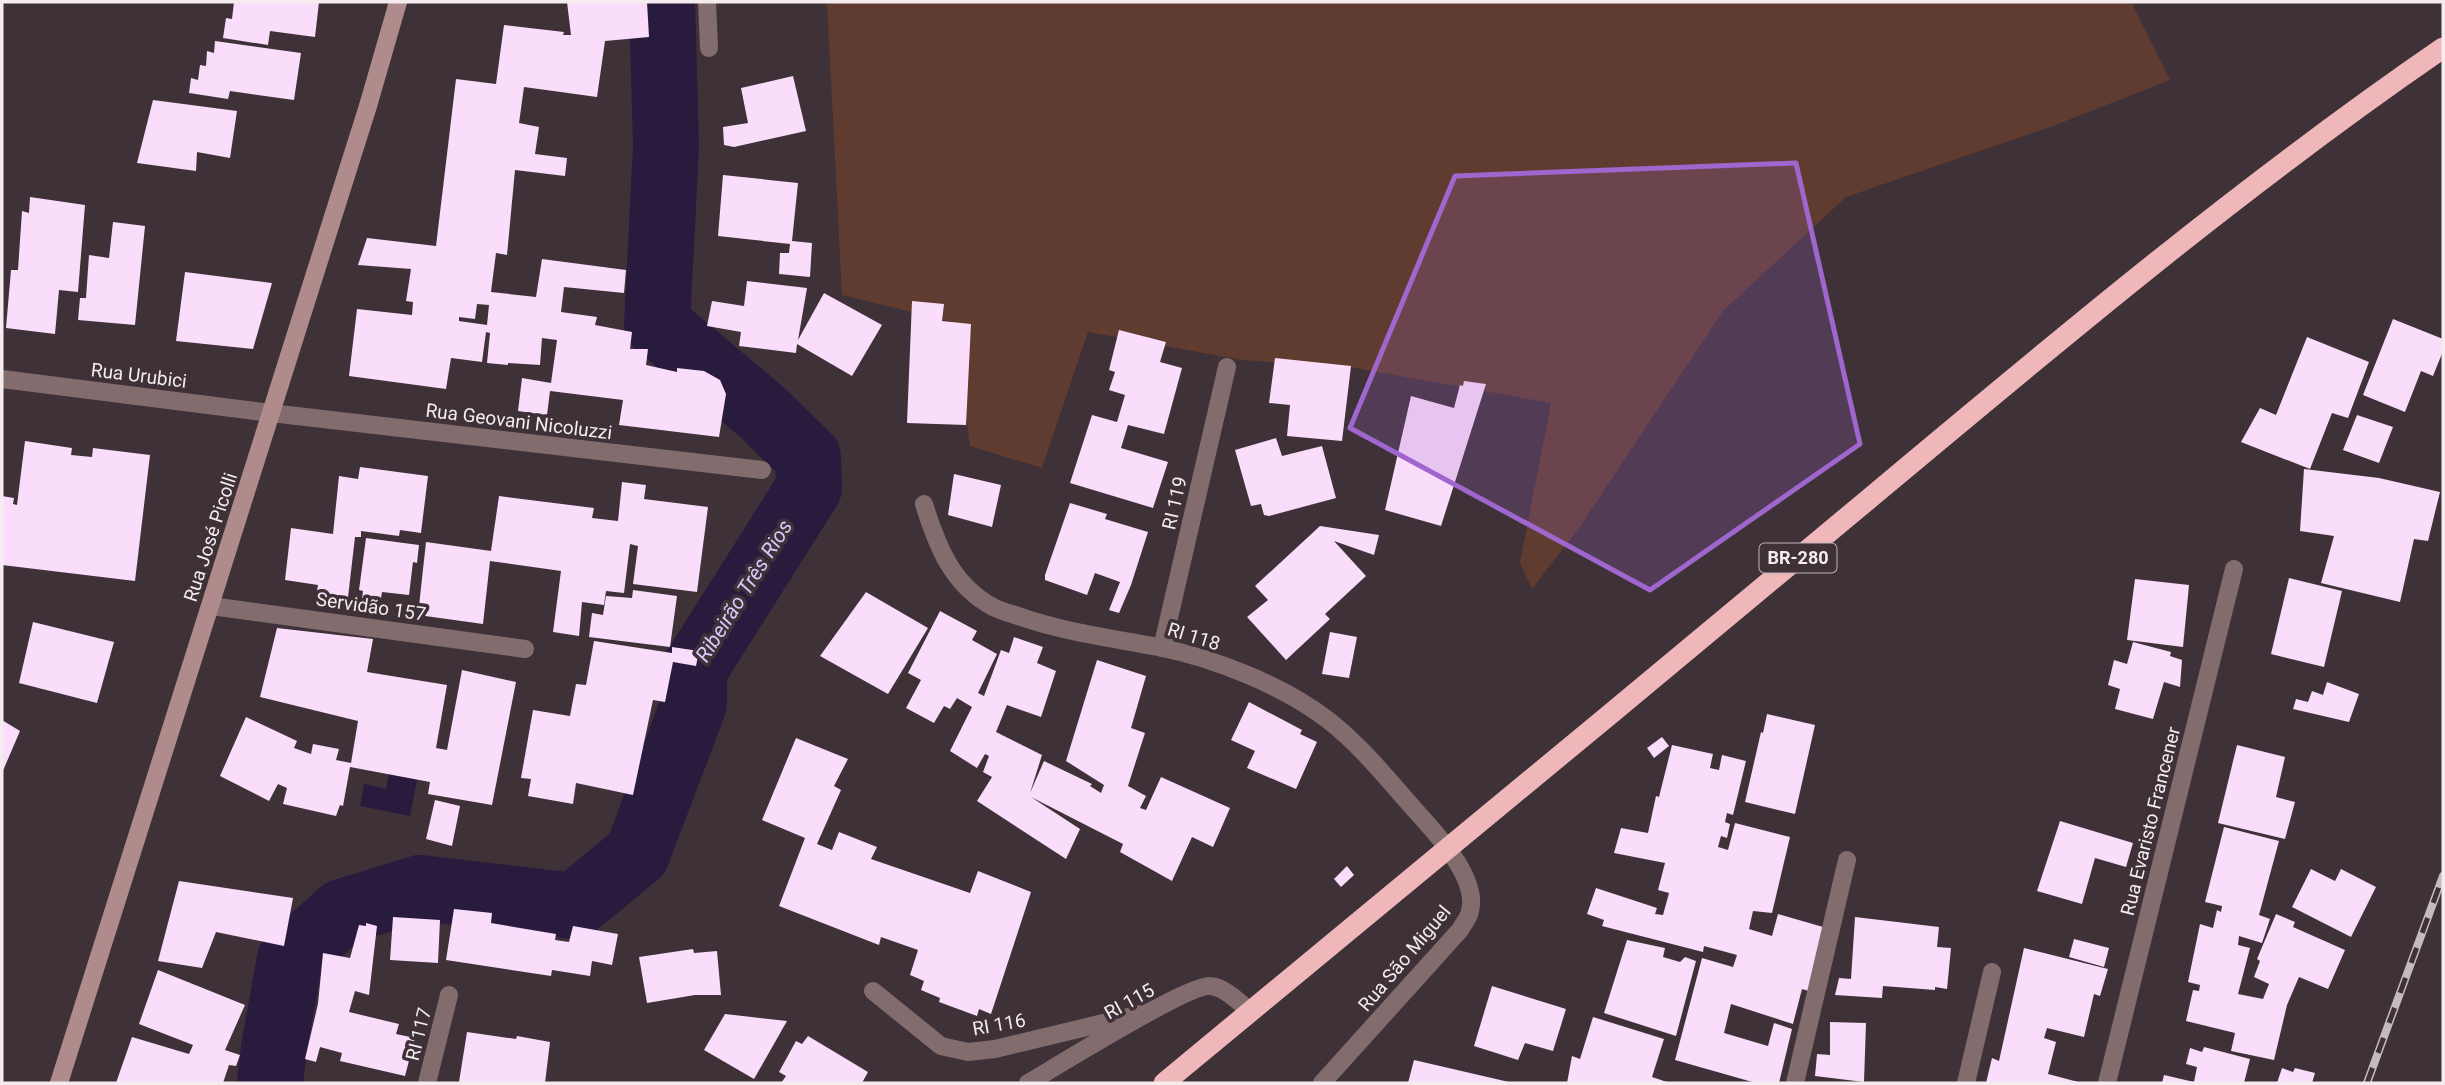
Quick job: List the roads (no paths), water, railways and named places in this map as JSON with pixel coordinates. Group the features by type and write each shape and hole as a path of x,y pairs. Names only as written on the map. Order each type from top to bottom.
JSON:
{"highway":[{"name":"BR-280","path":"1164,1083 2072,332 2260,182 2443,48"}],"street":[{"name":"Rua José Picolli","path":"59,1083 368,106 398,2"},
{"path":"707,2 709,48"},
{"name":"RI 119","path":"1162,648 1227,367"},
{"name":"Rua Urubici","path":"2,379 271,413"},
{"name":"Rua Geovani Nicoluzzi","path":"271,413 761,470"},
{"name":"RI 118","path":"924,504 936,543 949,567 965,587 993,607 1041,624 1162,648 1263,682 1328,720 1353,742 1448,847"},
{"name":"Rua Evaristo Francener","path":"2107,1083 2234,569"},
{"name":"Servidão 157","path":"211,606 525,649"},
{"name":"Rua São Miguel","path":"1322,1083 1460,930 1470,912 1471,893 1448,847"},
{"path":"1795,1083 1847,860"},
{"path":"1966,1083 1992,972"},
{"name":"RI 115","path":"1028,1083 1149,1013 1200,987 1211,986 1223,990 1251,1012"},
{"name":"RI 116","path":"873,991 941,1046 968,1052 995,1049 1149,1013"},
{"name":"RI 117","path":"428,1083 449,995"}],"waterway":[{"name":"Ribeirão Três Rios","path":"270,1083 290,959 342,912 420,888 574,906 637,854 694,704 694,670 809,488 808,457 763,413 657,324 666,147 662,2"}],"railway":[{"path":"2367,1083 2443,876"}]}
